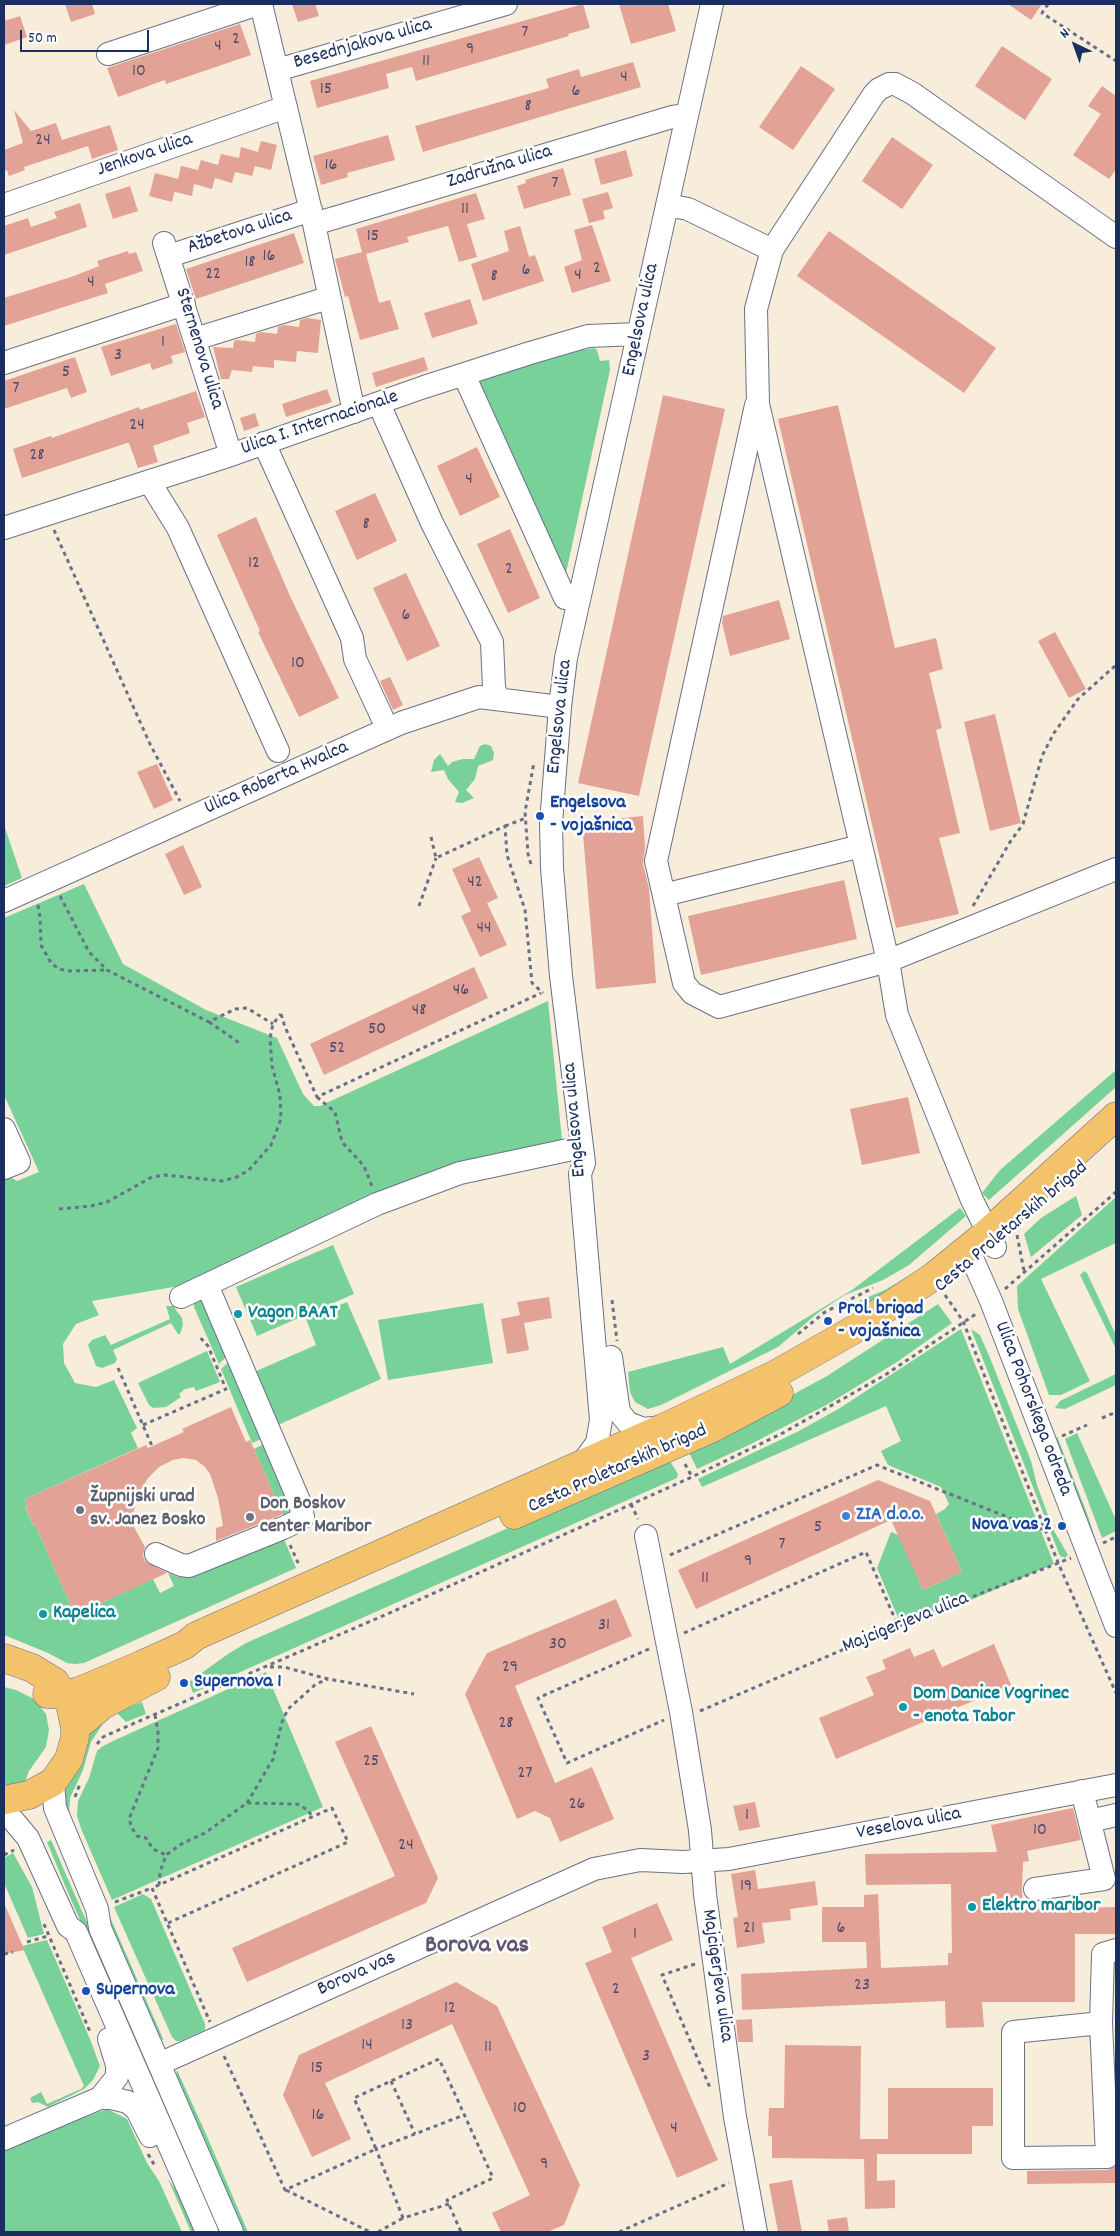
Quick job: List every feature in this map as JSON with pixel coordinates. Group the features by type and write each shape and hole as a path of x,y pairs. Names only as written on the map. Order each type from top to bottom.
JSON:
{"main road":[{"name":"Cesta Proletarskih brigad","path":"75,1728 103,1705 205,1653 419,1556 638,1462 756,1406 864,1343 942,1290 1116,1116"},
{"name":"Cesta Proletarskih brigad","path":"56,1690 95,1685 141,1665 185,1645 196,1636 580,1466 745,1390 816,1352 926,1281 988,1246 1116,1139"},
{"path":"4,1658 32,1668 56,1690 70,1704 75,1728 75,1737 69,1759 23,1798"},
{"path":"4,1673 56,1690"},
{"path":"23,1798 39,1782 55,1757 60,1742 61,1732 57,1712 56,1690"}],"street":[{"name":"Ažbetova ulica","path":"108,54 259,4 313,217 328,298 354,412"},
{"name":"Besednjakova ulica","path":"277,70 506,4"},
{"name":"Engelsova ulica","path":"580,1466 597,1443 601,1420 580,1174 583,1155 561,976 552,868 552,822 560,707 566,658 712,4"},
{"path":"1116,237 912,93 895,84 889,84 879,88 874,94 772,250 756,309 757,399 656,861 684,983 692,993 719,1007 888,961 1116,869"},
{"name":"Jenkova ulica","path":"4,205 286,107"},
{"name":"Zadružna ulica","path":"313,217 672,117 687,115"},
{"path":"667,205 688,210 772,250"},
{"name":"Ažbetova ulica","path":"166,250 313,217"},
{"name":"Sternenova ulica","path":"166,250 231,455"},
{"path":"195,339 328,298"},
{"path":"4,364 184,304"},
{"name":"Ulica I. Internacionale","path":"4,528 231,455 464,375 588,336 638,334"},
{"path":"464,375 565,598"},
{"name":"Ulica Pohorskega odreda","path":"757,399 888,961 897,1015 972,1200 988,1246 991,1301 1116,1626"},
{"path":"379,404 432,523 492,642 494,688 498,699"},
{"path":"264,444 352,638 355,659 382,717"},
{"path":"148,481 178,528 278,751"},
{"name":"Ulica Roberta Hvalca","path":"4,901 400,723 479,697 560,707"},
{"path":"664,895 861,846"},
{"path":"4,1129 16,1169"},
{"path":"181,1297 377,1204 460,1172 583,1155 588,1175 619,1412 628,1423 643,1428 665,1427"},
{"path":"156,1554 181,1565 189,1566 283,1528 303,1517 303,1511 206,1285"},
{"name":"Majcigerjeva ulica","path":"646,1536 666,1641 673,1719 700,1830 702,1862 734,2108 756,2232"},
{"name":"Veselova ulica","path":"702,1862 738,1857 1116,1784"},
{"path":"1035,1889 1110,1884 1082,1791"},
{"path":"23,1798 71,1875 89,1915 100,1928 232,2232"},
{"path":"23,1798 30,1819 77,1924 76,1932 207,2232"},
{"path":"1090,1821 1116,1815"},
{"name":"Borova vas","path":"158,2064 594,1869 640,1860 702,1862"},
{"path":"1101,2023 1013,2032 1013,2158 1107,2157 1101,2023 1103,1954 1116,1950"},
{"path":"100,2098 117,2077 117,2065 101,2018 108,2006"},
{"path":"4,2139 100,2098 111,2098 128,2102 137,2110 156,2149 181,2173"}],"path":[{"path":"1048,4 1042,13 1116,61"},
{"path":"47,514 150,744 184,808"},
{"path":"971,928 969,912 1010,842 1023,824 1042,756 1054,733 1078,699 1116,665"},
{"path":"436,858 526,818"},
{"path":"505,826 507,855 525,910 532,983 541,993"},
{"path":"419,906 436,858 431,837"},
{"path":"52,880 89,952 107,970 209,1022 241,1044"},
{"path":"31,889 40,917 41,945 51,963 59,969 68,971 107,970"},
{"path":"317,1097 541,993 548,992"},
{"path":"209,1022 235,1009 247,1008 274,1024"},
{"path":"59,1209 91,1206 107,1202 140,1182 165,1175 222,1181 237,1177 249,1170 271,1145 281,1119 280,1095 270,1052 270,1038 274,1024 281,1014 284,1027 317,1097 335,1112 342,1142 364,1166 377,1204"},
{"path":"1008,1287 1116,1192"},
{"path":"988,1246 1024,1271"},
{"path":"793,1338 825,1312 874,1288"},
{"path":"611,1290 618,1348"},
{"path":"948,1302 963,1321 1044,1529 1116,1693"},
{"path":"95,1747 103,1737 269,1667 692,1477 781,1434 885,1375 971,1317"},
{"path":"143,1425 226,1389 208,1346 198,1335"},
{"path":"118,1368 152,1446"},
{"path":"1102,1418 1116,1412"},
{"path":"1060,1436 1087,1425"},
{"path":"666,1557 877,1465 1035,1528 1044,1529 1055,1526"},
{"path":"283,1528 301,1570"},
{"path":"673,1719 567,1763 538,1698 866,1552 898,1626"},
{"name":"Majcigerjeva ulica","path":"673,1719 898,1626 1059,1564 1075,1555"},
{"path":"269,1667 284,1666 328,1680 414,1694"},
{"path":"159,1885 160,1872 166,1855 183,1843 206,1833 247,1803 273,1759 282,1722 288,1709 316,1684 328,1680"},
{"path":"155,1715 158,1748 129,1819 132,1828 138,1836 146,1838 153,1849 166,1855"},
{"path":"74,1799 82,1781"},
{"path":"247,1803 297,1804 308,1810 312,1817"},
{"path":"110,1905 332,1808 348,1842 168,1923"},
{"path":"4,1855 16,1849"},
{"path":"152,1888 216,2038 285,2190 370,2232"},
{"path":"27,1942 48,1936"},
{"path":"4,1954 13,1952"},
{"path":"712,2094 662,1975 714,1958"},
{"path":"403,2218 354,2098 439,2059 493,2178 447,2200 461,2232"},
{"path":"391,2081 415,2134"},
{"path":"285,2190 376,2149 464,2115"},
{"path":"619,2232 746,2175"},
{"path":"378,2232 403,2218 449,2204"}],"green space":[{"path":"594,348 597,350 600,361 609,360 610,370 563,587 470,381 555,355"},
{"path":"485,744 491,746 494,753 493,760 478,766 475,779 466,790 474,798 462,803 455,802 459,792 448,779 444,770 431,772 434,760 440,754 448,766 452,762 463,759 474,759 480,746"},
{"path":"4,825 22,878 4,886"},
{"path":"84,884 123,964 206,1010 277,1038 303,1094 314,1106 320,1106 548,1001 562,1140 197,1283 92,1301 99,1315 76,1324 63,1344 64,1363 75,1383 96,1387 114,1380 137,1428 131,1433 138,1448 25,1499 27,1505 25,1507 33,1525 35,1524 75,1615 153,1579 160,1593 174,1586 168,1573 178,1577 227,1555 284,1539 296,1568 84,1663 75,1664 67,1663 4,1635 4,1178 12,1178 17,1181 39,1172 4,1095 4,918"},
{"path":"1116,1070 1116,1087 989,1200 982,1193 1000,1170"},
{"path":"1076,1196 1082,1215 1031,1257 1024,1234 1041,1218"},
{"path":"1116,1197 1116,1243 1041,1279 1090,1381 1061,1395 1049,1395 1018,1309 1017,1286"},
{"path":"960,1208 966,1216 909,1265 883,1280 845,1295 819,1312 778,1347 661,1405 648,1409 635,1402 630,1392 628,1372 723,1347 730,1364 852,1290"},
{"path":"333,1245 354,1294 257,1336 236,1287"},
{"path":"920,1269 922,1272 878,1298 857,1308 854,1303 885,1290"},
{"path":"1084,1271 1087,1273 1116,1335 1116,1349 1080,1275"},
{"path":"199,1296 230,1353 219,1364 194,1307 194,1302"},
{"path":"347,1302 381,1379 278,1425 254,1372 316,1345 306,1319"},
{"path":"483,1303 493,1363 388,1380 378,1320"},
{"path":"938,1304 952,1323 897,1362 828,1404 751,1444 697,1469 687,1448 741,1423 827,1376"},
{"path":"166,1306 173,1306 182,1318 183,1325 180,1334 178,1334 171,1323 113,1350 117,1359 115,1363 102,1368 96,1366 88,1345 92,1340 105,1335 111,1345 170,1319"},
{"path":"961,1329 1054,1564 906,1628 899,1620 877,1568 891,1532 899,1535 923,1590 962,1572 936,1514 945,1509 949,1504 941,1487 888,1465 881,1451 901,1441 886,1406 702,1487 698,1479 799,1431 840,1408"},
{"path":"971,1329 980,1335 990,1358 1031,1461 1037,1485 1053,1529 1068,1555 1065,1558 1060,1556"},
{"path":"207,1351 220,1382 196,1391 194,1387 185,1389 179,1394 181,1397 166,1407 153,1408 149,1405 138,1383"},
{"path":"232,1359 266,1437 252,1443 221,1369"},
{"path":"1116,1374 1116,1385 1065,1409 1055,1408 1060,1401"},
{"path":"1077,1433 1116,1520 1116,1531 1102,1538 1065,1439"},
{"path":"1057,1436 1096,1541 1093,1541 1056,1440"},
{"path":"268,1442 299,1510 286,1521 254,1449"},
{"path":"668,1458 678,1474 677,1478 193,1693 189,1682 246,1643"},
{"path":"266,1672 323,1807 112,1900 77,1816 78,1801 89,1778 97,1751 113,1741"},
{"path":"4,1687 16,1690 34,1699 46,1714 49,1730 46,1747 29,1771 25,1782 12,1786 4,1786"},
{"path":"142,1702 146,1714 126,1722 116,1712"},
{"path":"100,1721 102,1725 91,1742 83,1770 70,1798 69,1813 61,1797 85,1738"},
{"path":"51,1840 223,2232 217,2232 69,1895 47,1842"},
{"path":"13,1853 32,1887 44,1934 28,1938 4,1883 4,1858"},
{"path":"84,1869 103,1901 164,2041 159,2037"},
{"path":"143,1894 151,1899 205,2024 205,2030 180,2041 176,2041 172,2037 114,1907"},
{"path":"47,1940 100,2066 93,2080 84,2089 48,2107 38,2102 32,2103 30,2098 41,2092 47,2104 84,2086 22,1946"},
{"path":"177,2070 248,2232 242,2232 176,2075"},
{"path":"107,2109 127,2119 147,2163 159,2181 182,2232 5,2232 4,2148"},
{"path":"168,2179 176,2190 197,2232 191,2232"}],"building":[{"path":"65,4 92,4 95,14 71,22"},
{"path":"292,4 315,4 319,16 298,22"},
{"path":"583,4 590,28 568,34 569,36 416,81 412,67 386,74 389,88 317,108 310,81"},
{"path":"619,4 668,4 676,31 631,44"},
{"path":"1008,4 1042,4 1031,20"},
{"path":"20,16 27,37 4,45 4,21"},
{"path":"240,24 251,55 166,84 165,80 118,97 107,68"},
{"path":"1002,46 1052,79 1025,120 975,86"},
{"path":"633,62 641,87 423,152 415,126 549,88 546,79 579,69 581,77"},
{"path":"801,66 835,89 793,150 759,127"},
{"path":"1102,86 1116,96 1116,169 1109,179 1073,155 1101,114 1088,106"},
{"path":"14,110 31,131 56,123 62,140 110,125 118,150 92,159 88,146 24,167 25,170 9,176 7,170 4,172 4,150 23,143"},
{"path":"388,135 395,160 347,173 348,177 321,185 313,156"},
{"path":"892,137 933,165 902,209 862,181"},
{"path":"261,141 277,145 271,170 255,166 252,176 235,172 232,183 215,178 212,189 194,184 192,196 175,192 175,190 172,202 149,196 155,173 178,179 181,166 198,170 201,160 218,165 221,154 239,158 241,147 258,152"},
{"path":"626,150 633,176 601,185 594,159"},
{"path":"563,168 571,195 524,209 517,186 526,183 525,180"},
{"path":"130,186 138,211 113,219 105,194"},
{"path":"608,192 613,208 603,211 605,219 589,223 582,199"},
{"path":"476,193 485,219 467,224 477,257 459,262 448,226 407,237 409,242 366,254 379,303 390,300 399,329 360,340 348,296 345,297 335,259 362,252 356,229"},
{"path":"80,203 87,227 4,255 4,226 28,218 31,227 57,218 54,212"},
{"path":"592,225 611,281 572,293 564,267 582,260 574,230"},
{"path":"520,226 529,257 535,255 544,281 483,301 471,264 509,251 504,231"},
{"path":"829,231 996,348 964,393 797,276"},
{"path":"294,233 304,263 196,299 186,269"},
{"path":"128,251 129,254 136,252 143,271 105,284 108,293 4,326 4,298 74,276 99,266 97,261"},
{"path":"470,299 478,324 432,338 424,313"},
{"path":"307,318 321,320 318,353 297,351 296,362 274,360 274,368 253,366 252,372 232,370 229,379 221,379 213,347 233,348 234,341 237,340 255,342 256,334 261,332 277,334 278,327 284,325 299,327 300,320"},
{"path":"176,324 185,352 171,356 173,363 152,370 150,363 111,376 101,347"},
{"path":"75,357 87,392 71,398 67,388 4,409 4,381"},
{"path":"424,357 428,370 376,387 372,373"},
{"path":"327,389 332,402 286,417 282,404"},
{"path":"196,391 205,417 187,423 190,433 153,446 158,462 138,468 129,443 127,443 22,478 13,449 51,436 52,438 139,407 140,410"},
{"path":"663,395 725,409 639,796 578,783"},
{"path":"838,405 895,648 936,638 943,669 929,673 942,728 936,730 960,833 939,838 959,914 896,928 778,419"},
{"path":"255,413 259,426 244,431 240,418"},
{"path":"477,447 500,497 460,516 437,466"},
{"path":"375,493 397,541 357,560 335,511"},
{"path":"256,517 290,596 339,698 299,717 258,632 260,631 217,535"},
{"path":"510,529 540,598 508,613 477,544"},
{"path":"406,573 440,646 407,661 373,588"},
{"path":"779,600 790,639 730,656 722,623 723,616"},
{"path":"1055,632 1086,689 1069,698 1038,641"},
{"path":"390,677 403,705 393,710 380,681"},
{"path":"995,714 1021,823 990,831 964,722"},
{"path":"157,764 173,800 154,809 137,772"},
{"path":"643,816 645,848 643,864 649,888 656,983 596,989 582,822"},
{"path":"183,845 202,887 184,895 165,854"},
{"path":"479,857 498,898 487,903 507,945 480,957 461,916 471,911 452,869"},
{"path":"844,880 857,939 701,975 688,916"},
{"path":"474,967 488,998 324,1075 310,1044"},
{"path":"908,1097 920,1153 862,1165 850,1109"},
{"path":"549,1297 552,1318 524,1323 529,1350 507,1354 501,1319 520,1315 517,1302"},
{"name":"Župnijski urad sv. Janez Bosko","path":"231,1407 246,1442 250,1440 283,1514 216,1541 216,1528 223,1526 218,1498 210,1474 196,1460 183,1458 173,1460 159,1467 148,1478 141,1489 133,1513 134,1527 145,1547 143,1555 145,1561 167,1573 75,1615 35,1524 33,1525 25,1506 27,1505 25,1499 146,1445 148,1448 184,1432 182,1429"},
{"path":"878,1480 930,1501 962,1572 923,1590 891,1520 696,1609 678,1570"},
{"path":"616,1599 632,1636 515,1686 555,1783 592,1767 614,1819 560,1842 550,1818 535,1811 517,1819 465,1694 487,1653"},
{"name":"Dom Danice Vogrinec - enota Tabor","path":"994,1644 1011,1685 836,1759 819,1718 874,1695 866,1677 886,1669 882,1660 910,1648 914,1657 934,1649 942,1667"},
{"path":"371,1726 438,1878 426,1903 247,1982 232,1948 395,1876 335,1742"},
{"path":"755,1802 760,1827 739,1831 733,1806"},
{"path":"1073,1808 1081,1840 1027,1851 1029,1861 1023,1862 1022,1890 1023,1909 1116,1907 1116,1934 1075,1934 1075,2002 982,2002 984,2027 946,2028 945,2001 742,2010 741,1974 867,1968 866,1942 822,1942 822,1907 864,1907 864,1895 878,1894 881,1968 948,1965 948,1953 952,1953 951,1884 866,1885 865,1854 997,1852 991,1825"},
{"path":"755,1870 758,1889 815,1881 818,1905 790,1909 791,1920 762,1923 765,1943 737,1948 733,1918 738,1917 731,1874"},
{"path":"4,1903 21,1942 25,1950 4,1954"},
{"path":"657,1903 673,1940 631,1958 718,2160 677,2178 585,1963 612,1952 602,1927"},
{"path":"456,1982 497,2006 580,2185 564,2225 547,2232 501,2232 492,2213 530,2195 452,2024 325,2083 351,2139 312,2157 283,2095 299,2055"},
{"path":"752,2019 753,2042 738,2042 736,2020"},
{"path":"785,2045 861,2046 860,2139 888,2139 888,2088 993,2088 993,2126 972,2126 972,2154 877,2154 877,2181 895,2180 895,2208 865,2209 864,2159 772,2158 772,2136 768,2136 769,2108 784,2108"},
{"path":"1116,2166 1116,2183 1027,2184 1027,2171 1107,2170"},
{"path":"792,2180 802,2232 778,2232 769,2184"},
{"path":"847,2217 849,2232 829,2232 827,2220"}],"place":[{"name":"Engelsova - vojašnica","path":"540,816"},
{"name":"Vagon BAAT","path":"238,1314"},
{"name":"Prol. brigad - vojašnica","path":"828,1321"},
{"name":"Župnijski urad sv. Janez Bosko","path":"80,1510"},
{"name":"ZIA d.o.o.","path":"846,1516"},
{"name":"Don Boskov center Maribor","path":"250,1517"},
{"name":"Nova vas 2","path":"1062,1526"},
{"name":"Kapelica","path":"43,1614"},
{"name":"Supernova 1","path":"184,1683"},
{"name":"Dom Danice Vogrinec - enota Tabor","path":"903,1707"},
{"name":"Elektro maribor","path":"972,1907"},
{"name":"Supernova","path":"86,1991"}],"district":[{"name":"Borova vas","path":"477,1948"}]}
